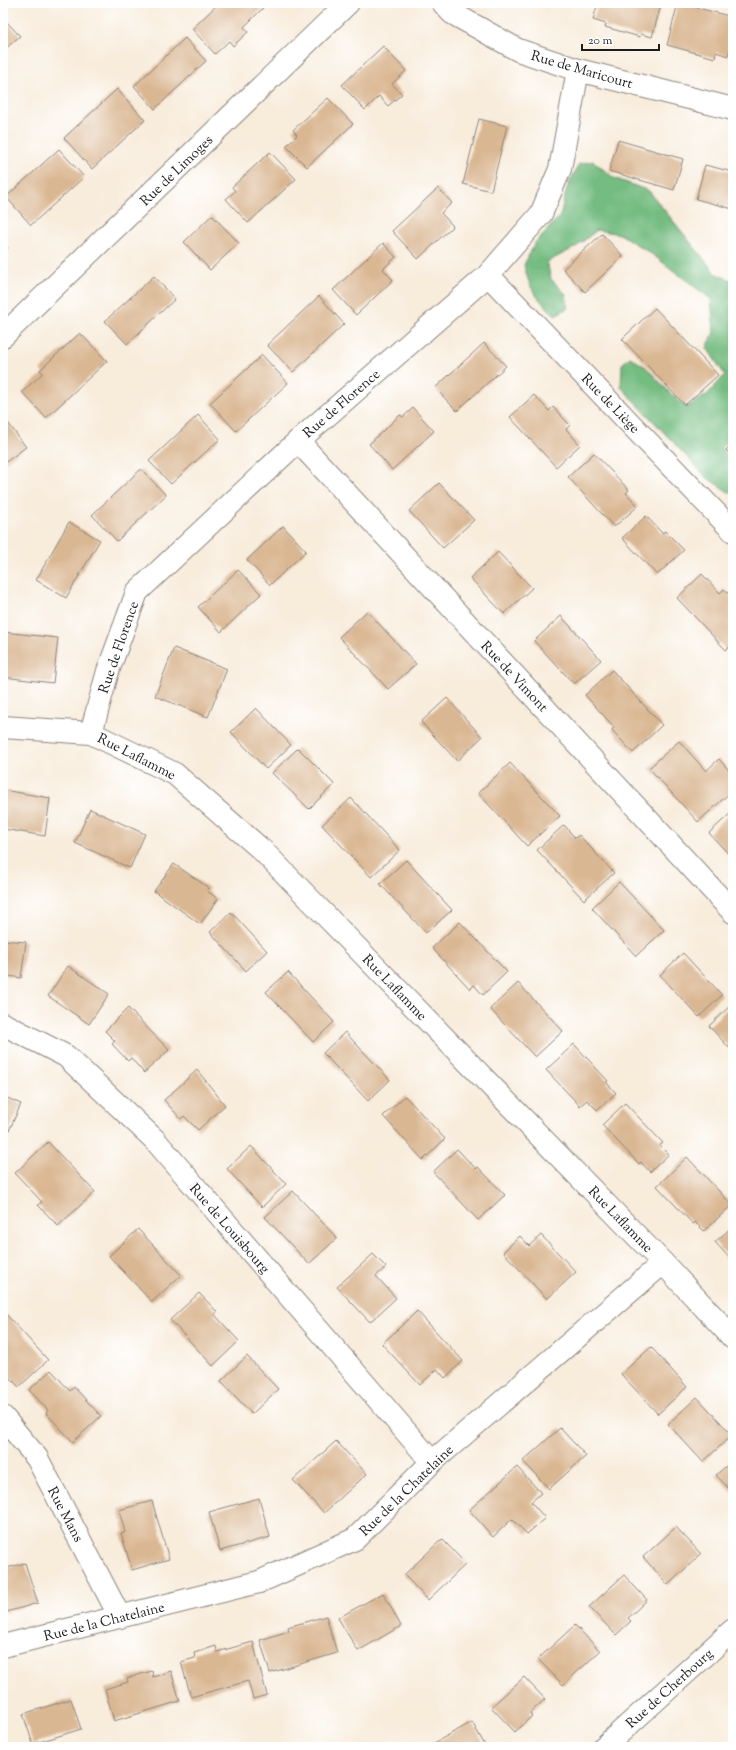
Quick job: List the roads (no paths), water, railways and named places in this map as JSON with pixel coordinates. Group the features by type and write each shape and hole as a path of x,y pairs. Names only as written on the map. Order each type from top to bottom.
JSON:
{"street":[{"name":"Rue de Limoges","path":"3,336 348,3"},
{"name":"Rue de Maricourt","path":"443,3 452,13 518,50 578,70 733,109"},
{"name":"Rue de Florence","path":"91,733 108,671 137,592 298,441 488,275 541,214 560,169 578,70"},
{"name":"Rue de Liège","path":"488,275 733,531"},
{"name":"Rue de Vimont","path":"298,441 733,912"},
{"name":"Rue Laflamme","path":"3,727 91,733 175,774 263,851 664,1263 733,1338"},
{"name":"Rue de Louisbourg","path":"3,1024 66,1056 154,1139 432,1462"},
{"name":"Rue de la Chatelaine","path":"3,1646 259,1582 355,1539 432,1462 664,1263"},
{"name":"Rue Mans","path":"3,1417 37,1458 120,1617"},
{"name":"Rue de Cherbourg","path":"604,1747 733,1630"}]}
